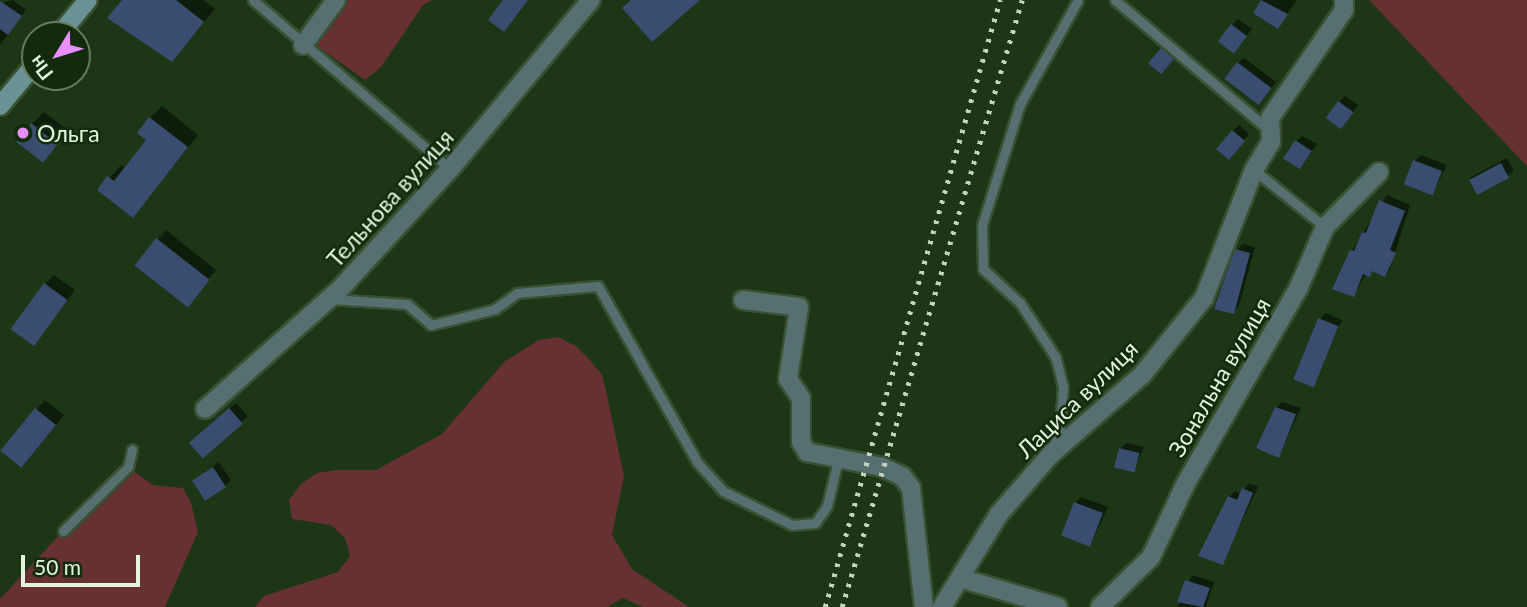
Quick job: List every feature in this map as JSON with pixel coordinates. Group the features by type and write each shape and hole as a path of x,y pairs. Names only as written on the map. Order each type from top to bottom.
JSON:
{"main road":[{"path":"71,21 88,0"},
{"path":"0,106 21,81"}],"street":[{"path":"303,45 336,0"},
{"name":"Тельнова вулиця","path":"205,409 328,299 450,169 591,0"},
{"name":"Лациса вулиця","path":"942,607 999,514 1051,454 1142,375 1204,298 1254,170 1270,142 1270,118 1343,10 1344,0"},
{"name":"Зональна вулиця","path":"1100,607 1151,557 1186,483 1299,287 1325,227 1380,172"},
{"path":"743,300 799,307 788,379 801,398 802,442 807,452 882,467 902,476 911,488 924,607"},
{"path":"960,578 1058,607"}],"lane":[{"path":"253,0 303,45 366,93 450,169"},
{"path":"1051,454 1060,427 1063,387 1056,358 1020,303 983,269 982,225 1020,104 1079,0"},
{"path":"1115,0 1270,131"},
{"path":"1254,170 1325,227"},
{"path":"328,299 407,304 431,325 495,309 517,293 598,286 697,462 723,491 792,525 815,523 827,506 838,460"},
{"path":"63,531 128,467 132,449"}],"shaded area":[{"path":"340,0 432,0 423,5 381,67 365,80 307,39"},
{"path":"1369,0 1527,0 1527,166"},
{"path":"558,337 576,346 602,375 624,476 612,535 632,569 689,607 643,607 623,598 607,607 255,607 264,596 338,572 350,556 345,538 331,525 292,519 289,500 301,484 317,473 376,470 442,434 505,361 539,340"},
{"path":"128,467 153,485 183,488 191,503 198,532 165,607 0,607 0,599 112,478"}],"building":[{"path":"122,0 176,0 204,22 172,62 107,18"},
{"path":"503,0 528,0 504,32 488,20"},
{"path":"631,0 700,0 652,42 622,8"},
{"path":"1261,0 1288,14 1278,29 1253,13"},
{"path":"0,1 22,16 8,35 0,29"},
{"path":"1231,24 1247,36 1234,54 1218,42"},
{"path":"1161,48 1174,59 1161,74 1148,63"},
{"path":"1237,62 1271,88 1259,105 1224,79"},
{"path":"1338,101 1353,112 1341,129 1326,118"},
{"path":"149,117 188,147 133,218 97,190 107,176 114,181 146,140 137,133"},
{"path":"31,123 58,144 43,163 16,142"},
{"path":"1232,130 1245,141 1229,160 1216,149"},
{"path":"1295,140 1312,151 1300,169 1283,158"},
{"path":"1413,160 1442,171 1433,195 1404,184"},
{"path":"1501,163 1509,178 1477,195 1469,180"},
{"path":"1379,200 1405,211 1390,250 1396,253 1385,277 1372,271 1370,277 1363,274 1354,297 1332,289 1350,250 1354,251 1362,232 1366,233"},
{"path":"156,238 210,280 188,307 134,266"},
{"path":"1235,249 1250,253 1234,314 1214,309"},
{"path":"44,283 67,300 34,346 10,329"},
{"path":"1318,318 1338,326 1314,387 1293,379"},
{"path":"1275,407 1296,414 1279,458 1256,448"},
{"path":"35,408 56,425 21,468 0,451"},
{"path":"229,408 243,424 203,459 189,443"},
{"path":"1119,448 1139,453 1135,472 1114,467"},
{"path":"213,467 226,487 205,501 192,481"},
{"path":"1242,488 1253,493 1223,565 1198,556 1228,496 1237,500"},
{"path":"1074,502 1103,513 1090,547 1061,536"},
{"path":"1185,580 1210,588 1203,607 1177,602"}],"railway":[{"path":"825,607 1000,0"},
{"path":"842,607 1022,0"}],"place":[{"name":"Ольга","path":"23,133"}]}
